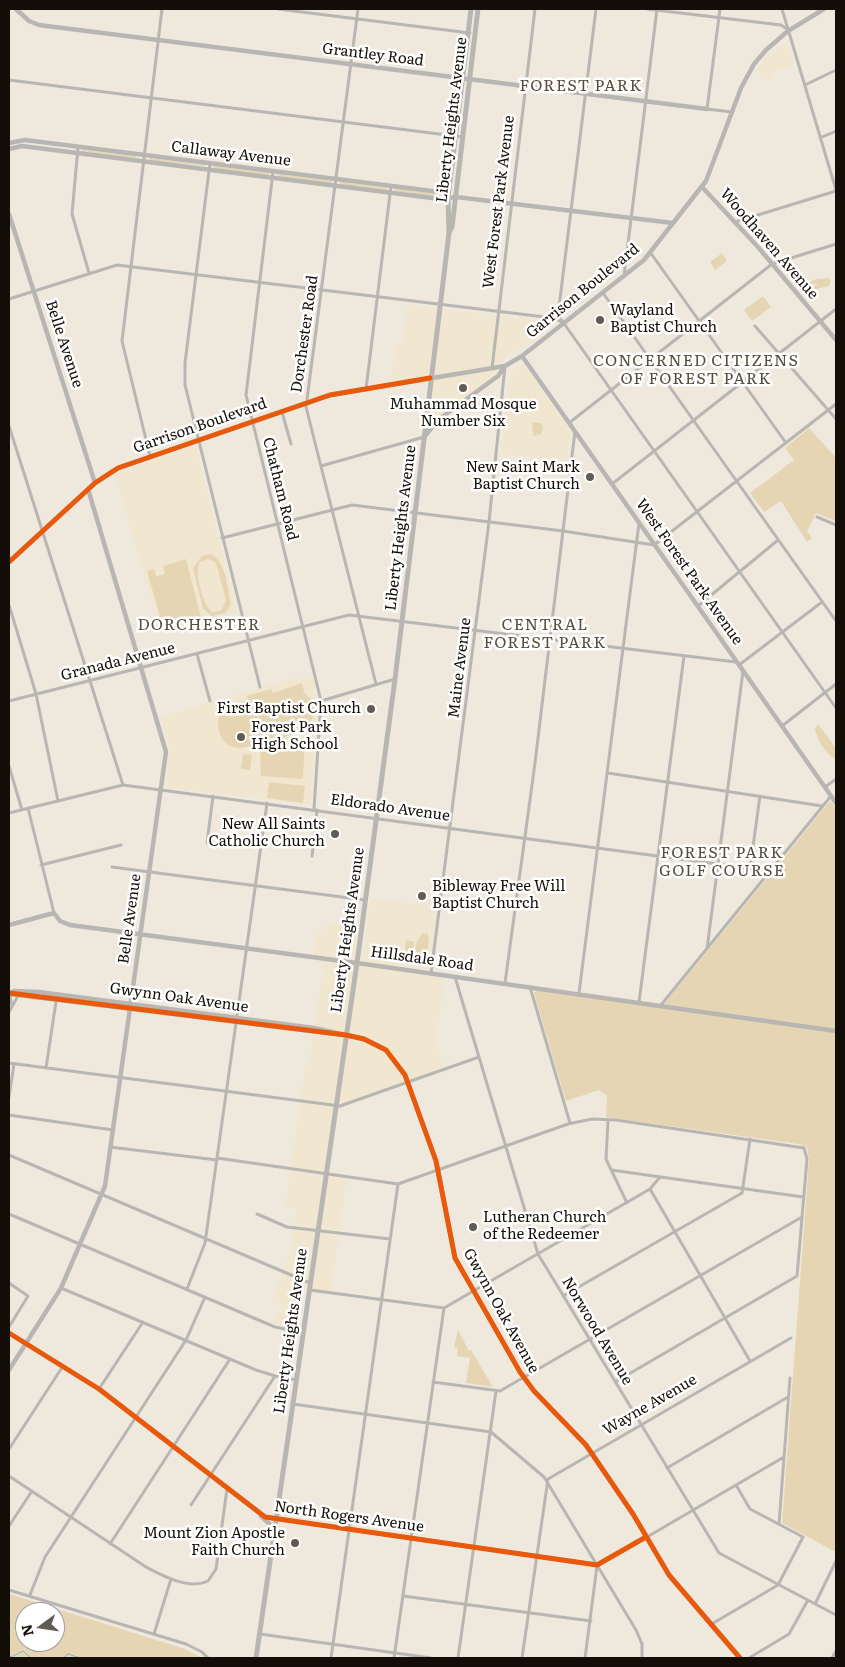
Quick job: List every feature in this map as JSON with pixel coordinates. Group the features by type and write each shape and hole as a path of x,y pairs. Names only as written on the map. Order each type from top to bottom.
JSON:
{"main road":[{"name":"Liberty Heights Avenue","path":"256,1658 377,818 449,233 448,197 471,9"},
{"name":"Liberty Heights Avenue","path":"449,233 452,227 456,197 478,9"}],"street":[{"name":"Grantley Road","path":"16,9 30,21 39,25 732,112"},
{"path":"150,456 122,341 162,9"},
{"path":"278,9 475,34"},
{"name":"Dorchester Road","path":"358,9 307,403 376,684"},
{"name":"West Forest Park Avenue","path":"492,368 535,9"},
{"path":"596,9 558,315 836,708"},
{"path":"647,9 784,26 788,31"},
{"path":"624,277 657,9"},
{"path":"707,109 720,9"},
{"path":"734,222 836,191 782,9"},
{"name":"Garrison Boulevard","path":"9,562 88,489 114,470 330,395 505,366 522,356 624,277 650,252 702,187 712,167 746,77 754,64 766,50 788,31 824,9"},
{"path":"804,85 836,70"},
{"path":"9,80 463,137"},
{"path":"820,138 836,131"},
{"path":"20,140 22,146"},
{"name":"Callaway Avenue","path":"9,143 20,140 144,155 440,192 448,197"},
{"name":"Callaway Avenue","path":"9,149 22,146 440,199 456,197 673,223"},
{"path":"78,147 72,214 89,273"},
{"path":"210,164 184,371 186,393 260,687"},
{"name":"Chatham Road","path":"273,172 246,388 252,422 321,700 312,856"},
{"path":"366,388 391,186"},
{"name":"Woodhaven Avenue","path":"702,187 772,264 836,340"},
{"name":"Belle Avenue","path":"9,214 95,483"},
{"path":"569,423 772,264 836,244"},
{"path":"650,252 786,443"},
{"path":"9,300 114,265 553,318 565,323"},
{"path":"603,293 836,620"},
{"path":"612,484 836,309"},
{"path":"755,326 836,419"},
{"name":"West Forest Park Avenue","path":"522,356 836,802"},
{"path":"321,466 424,437 436,423 498,376 505,366"},
{"name":"Maine Avenue","path":"431,973 476,631 505,366"},
{"path":"222,538 352,505 563,531 654,545 836,404"},
{"path":"282,411 290,444"},
{"path":"9,426 123,785"},
{"path":"505,983 575,431"},
{"name":"Belle Avenue","path":"9,1370 61,1288 101,1194 113,1130 167,749 88,489"},
{"path":"817,517 836,525"},
{"path":"579,994 639,522"},
{"path":"697,606 778,540"},
{"path":"738,664 822,602"},
{"path":"9,605 36,694 58,801"},
{"name":"Granada Avenue","path":"9,701 349,615 623,648 738,664"},
{"path":"197,654 210,701"},
{"path":"639,1002 684,656"},
{"path":"707,949 743,671"},
{"path":"321,700 395,679"},
{"path":"782,726 836,684"},
{"path":"9,766 22,810"},
{"path":"608,773 822,806"},
{"path":"826,787 836,779"},
{"name":"Eldorado Avenue","path":"9,813 123,785 770,871"},
{"path":"661,1005 831,795"},
{"path":"207,843 213,796"},
{"path":"750,868 760,796"},
{"path":"187,1289 206,1238 268,803"},
{"path":"9,925 54,914 28,808"},
{"path":"41,865 121,845"},
{"path":"112,866 366,900"},
{"name":"Hillsdale Road","path":"54,914 60,920 70,925 530,986 836,1031"},
{"name":"Norwood Avenue","path":"455,977 538,1254 563,1296 721,1556 836,1615"},
{"path":"530,986 570,1123"},
{"name":"Gwynn Oak Avenue","path":"9,993 24,991 346,1035 364,1039 386,1050 401,1068 408,1082 438,1170 452,1250 473,1292 523,1378 592,1453 669,1575 740,1658"},
{"path":"9,993 12,1006"},
{"name":"Gwynn Oak Avenue","path":"9,993 56,996"},
{"path":"9,1012 18,994"},
{"path":"46,1068 56,996"},
{"path":"9,1063 342,1106 479,1057"},
{"path":"9,1097 14,1064"},
{"path":"9,1114 113,1130"},
{"path":"608,1120 606,1155 626,1203"},
{"path":"110,1148 217,1159 398,1184 570,1123 608,1120 800,1146 807,1154 797,1276 615,1382"},
{"path":"563,1296 742,1193 750,1139"},
{"path":"9,1155 310,1283"},
{"path":"611,1170 804,1197"},
{"path":"309,1290 444,1308 650,1189 660,1177"},
{"path":"331,1658 398,1184"},
{"path":"650,1189 750,1361"},
{"path":"9,1214 275,1327 303,1333"},
{"path":"257,1214 281,1225 390,1239"},
{"path":"434,1382 500,1391 802,1216"},
{"path":"9,1283 28,1296 9,1327"},
{"path":"61,1288 230,1359 275,1376 296,1380"},
{"path":"30,1595 41,1564 186,1340 205,1297"},
{"path":"394,1658 444,1308"},
{"path":"100,1388 143,1322"},
{"name":"North Rogers Avenue","path":"9,1332 100,1388 260,1515 411,1539 597,1565"},
{"name":"Wayne Avenue","path":"547,1481 791,1338"},
{"path":"110,1544 230,1359"},
{"path":"9,1448 63,1365"},
{"path":"191,1505 275,1376"},
{"path":"779,1524 790,1378"},
{"path":"458,1658 496,1391"},
{"path":"667,1468 788,1397"},
{"path":"293,1404 490,1432 547,1481 636,1630 642,1644 644,1657"},
{"path":"597,1565 784,1457"},
{"path":"9,1476 146,1568 171,1578 200,1584 211,1578 216,1569 228,1489"},
{"path":"522,1658 547,1481"},
{"path":"710,1624 778,1585 803,1537 750,1509 736,1485"},
{"path":"9,1526 32,1491"},
{"path":"260,1515 275,1529"},
{"path":"815,1604 836,1561"},
{"path":"585,1658 597,1565"},
{"path":"154,1634 171,1578"},
{"path":"9,1590 192,1646 208,1658"},
{"path":"403,1596 591,1621"},
{"path":"749,1658 789,1634 808,1600"},
{"path":"260,1634 431,1658"},
{"path":"832,1658 836,1651"}],"shaded area":[{"path":"787,41 794,64 777,71 768,82 756,71 766,58"},
{"path":"82,150 136,156 136,158 82,153"},
{"path":"150,158 204,165 205,166 149,161"},
{"path":"214,166 269,173 268,176 213,169"},
{"path":"277,174 332,181 332,184 276,177"},
{"path":"340,182 387,188 387,190 340,185"},
{"path":"395,188 444,195 444,198 395,191"},
{"path":"722,253 727,261 715,270 710,262"},
{"path":"827,278 831,280 829,286 811,290 810,288 818,284 806,284 816,279"},
{"path":"763,296 771,307 752,321 744,310"},
{"path":"407,305 554,323 524,347 505,357 487,384 425,430 431,378 391,384 396,345 402,345"},
{"path":"523,363 571,432 567,462 500,454 511,372"},
{"path":"532,422 541,423 543,429 541,434 533,436"},
{"path":"809,428 836,458 836,521 816,513 807,531 812,538 807,542 781,501 764,512 750,493 794,460 785,448"},
{"path":"192,446 196,448 237,612 161,632 115,474"},
{"path":"211,554 216,558 223,570 231,604 225,613 212,616 203,609 193,568 202,556","holes":["209,559 216,563 226,600 222,610 212,612 205,602 200,588 198,567 200,562"]},
{"path":"186,559 201,618 163,627 147,571 154,569 156,576 165,574 163,566"},
{"name":"Forest Park High School","path":"313,678 318,703 311,805 168,787 166,785 170,749 161,717 291,679"},
{"path":"302,683 304,691 302,692 315,705 315,712 307,725 284,737 285,741 261,748 259,743 240,748 228,745 224,741 218,725 221,713 219,714 217,709 248,700 247,696 271,689 273,693"},
{"path":"818,724 836,748 836,760 825,751 820,743 815,729"},
{"path":"305,740 303,777 301,779 261,776 260,753"},
{"path":"243,754 252,755 250,770 241,769"},
{"path":"269,782 305,786 303,803 267,798"},
{"name":"FOREST PARK GOLF COURSE","path":"830,801 836,807 836,1552 782,1523 809,1160 807,1147 798,1144 606,1117 607,1096 599,1090 566,1101 534,993 537,990 661,1008"},
{"path":"370,898 438,907 429,969 395,965 394,968 445,975 436,1041 444,1069 335,1106 325,1174 347,1177 331,1293 304,1289 298,1328 287,1327 274,1322 281,1304 272,1300 290,1252 296,1208 285,1207 305,1066 308,1067 323,969 324,958 313,957 317,931 324,932 326,923 362,927 359,960 363,961"},
{"path":"427,933 429,938 425,966 413,964 417,941 422,934"},
{"path":"406,940 414,942 412,959 404,957"},
{"path":"458,1330 469,1351 471,1350 493,1387 466,1383 470,1358 457,1356 458,1348 454,1347"},
{"path":"9,1594 35,1602 15,1602 15,1652 65,1652 65,1612 185,1649 202,1658 9,1658"}],"waterway":[{"path":"9,1658 23,1651 31,1658"},
{"path":"63,1658 68,1654 80,1658"}],"cycle path":[{"path":"9,562 95,483 118,468 330,395 430,378"},
{"path":"9,993 346,1035 364,1039 386,1050 405,1075 436,1161 455,1258 520,1372 534,1391 586,1445 633,1514 669,1575 740,1658"},
{"path":"9,1333 99,1389 265,1517 597,1565 646,1537"}],"place":[{"name":"Wayland Baptist Church","path":"600,320"},
{"name":"Muhammad Mosque Number Six","path":"463,388"},
{"name":"New Saint Mark Baptist Church","path":"590,477"},
{"name":"First Baptist Church","path":"371,709"},
{"name":"Forest Park High School","path":"241,737"},
{"name":"New All Saints Catholic Church","path":"335,834"},
{"name":"Bibleway Free Will Baptist Church","path":"422,896"},
{"name":"Lutheran Church of the Redeemer","path":"473,1227"},
{"name":"Mount Zion Apostle Faith Church","path":"295,1543"}],"district":[{"name":"FOREST PARK","path":"581,86"},
{"name":"CONCERNED CITIZENS OF FOREST PARK","path":"696,370"},
{"name":"DORCHESTER","path":"199,625"},
{"name":"CENTRAL FOREST PARK","path":"545,634"},
{"name":"FOREST PARK GOLF COURSE","path":"722,862"}]}
